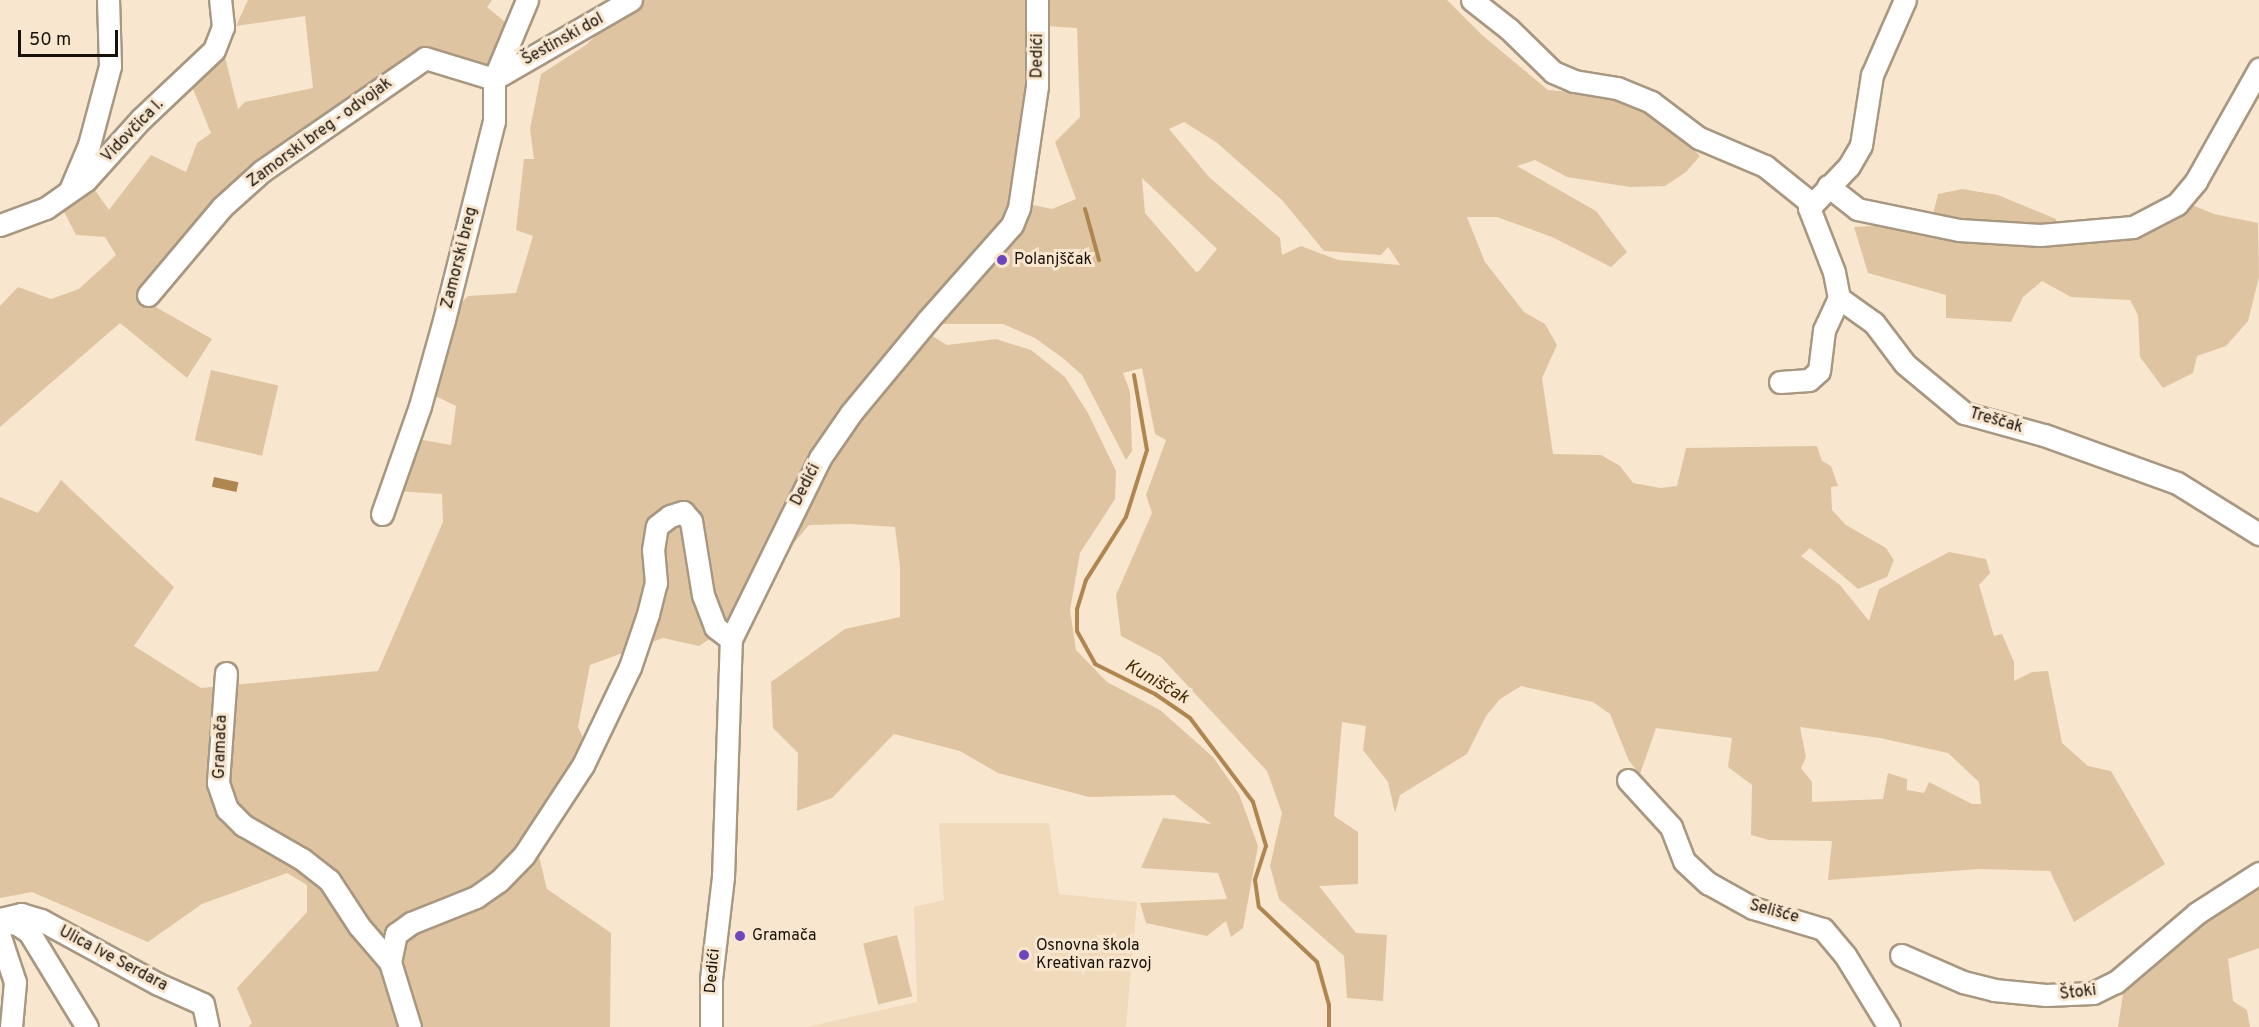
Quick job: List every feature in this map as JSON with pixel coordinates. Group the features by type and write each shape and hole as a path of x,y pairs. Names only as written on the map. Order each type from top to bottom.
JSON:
{"street":[{"path":"69,193 89,145 110,66 108,0"},
{"name":"Vidovčica I.","path":"0,225 46,208 69,193 214,50 223,27 220,0"},
{"name":"Zamorski breg","path":"382,514 420,406 444,320 494,121 494,79 527,0"},
{"name":"Šestinski dol","path":"494,79 631,0"},
{"name":"Dedići","path":"711,1027 711,979 723,877 731,639 820,458 851,413 919,330 1012,225 1019,208 1037,86 1037,0"},
{"path":"1472,0 1509,29 1553,72 1574,81 1617,88 1651,102 1699,138 1765,166 1811,203"},
{"path":"1780,382 1809,380 1819,371 1824,330 1839,298 1832,266 1809,212 1811,203 1848,166 1861,146 1872,75 1905,0"},
{"name":"Zamorski breg - odvojak","path":"148,295 222,207 262,171 424,58 494,79"},
{"path":"1828,186 1857,209 1959,230 2040,235 2133,227 2177,204 2196,181 2259,69"},
{"name":"Treščak","path":"1839,298 1874,323 1905,364 1955,408 2177,483 2259,534"},
{"path":"390,962 396,934 411,923 476,897 499,881 524,855 583,765 630,667 656,583 653,550 657,526 670,516 683,512 692,520 703,596 715,627 731,639"},
{"name":"Gramača","path":"226,673 218,783 227,808 243,825 302,858 329,880 359,926 390,962 410,1027"},
{"name":"Selišće","path":"1628,780 1671,827 1684,861 1708,883 1753,908 1823,929 1845,955 1889,1027"},
{"name":"Štoki","path":"1901,955 1963,982 1994,990 2046,995 2093,993 2116,982 2205,908 2259,873"},
{"name":"Ulica Ive Serdara","path":"0,921 21,914 41,920 158,984 203,1005 208,1027"},
{"name":"Ulica Ive Serdara","path":"0,921 17,924 33,936 87,1027"},
{"path":"0,937 15,982 11,1027"}],"shaded area":[{"path":"248,0 492,0 487,7 510,26 492,73 425,52 253,173 147,302 212,339 187,378 120,323 0,427 0,306 18,287 51,299 79,289 116,255 105,237 76,235 60,204 90,183 109,210 151,155 186,172 197,143 211,133 189,79 222,45 238,109 245,102 313,88 305,16 236,26"},
{"path":"633,0 1031,0 1034,72 1008,216 907,328 929,334 947,345 996,339 1031,350 1065,377 1088,413 1116,471 1115,499 1080,553 1070,610 1076,650 1107,682 1160,710 1213,757 1239,794 1258,846 1243,928 1231,937 1226,921 1207,936 1146,923 1140,903 1227,899 1218,873 1141,868 1163,818 1211,824 1174,795 1089,797 998,773 960,751 894,734 832,798 797,811 798,753 773,728 771,682 845,629 900,617 900,567 895,527 851,524 809,525 780,559 758,607 699,646 663,638 590,665 578,727 593,759 532,828 547,889 611,933 610,1027 248,1027 252,1023 237,988 307,912 307,885 287,873 202,904 148,942 32,892 0,898 0,497 38,513 61,480 174,587 134,646 201,688 378,671 443,522 442,494 395,491 412,438 451,445 456,406 429,393 449,316 468,296 516,293 533,236 516,230 524,159 534,159 530,129 541,74 586,45"},
{"path":"1046,0 1447,0 1482,35 1548,90 1611,95 1661,115 1700,156 1686,172 1665,186 1630,187 1567,177 1535,160 1517,166 1596,211 1627,252 1611,267 1552,237 1497,217 1467,217 1485,262 1524,312 1545,324 1557,345 1542,378 1553,454 1601,455 1620,466 1633,483 1661,488 1677,486 1686,448 1817,446 1822,461 1831,466 1838,486 1831,487 1832,510 1846,525 1886,548 1894,560 1887,577 1858,589 1810,548 1801,556 1840,585 1869,621 1879,589 1949,552 1986,559 1990,573 1979,585 1994,636 2002,634 2014,662 2014,681 2032,672 2048,671 2062,743 2088,766 2111,771 2165,864 2074,922 2050,871 1980,869 1828,880 1832,841 1769,840 1751,835 1752,785 1728,767 1732,738 1656,728 1640,774 1629,761 1610,714 1593,702 1521,686 1500,699 1486,716 1467,754 1400,795 1395,813 1388,782 1363,750 1366,726 1342,722 1334,816 1358,832 1358,884 1319,886 1356,933 1387,935 1383,1001 1347,998 1344,956 1279,899 1270,866 1282,813 1267,771 1161,657 1121,636 1116,595 1152,513 1146,495 1166,440 1155,434 1142,368 1123,373 1130,392 1132,451 1126,460 1082,375 1064,359 1035,338 1003,324 939,324 939,316 1028,204 1052,209 1076,199 1055,142 1080,117 1077,28 1045,26","holes":["1184,122 1216,142 1282,200 1324,251 1381,255 1388,247 1400,265 1338,260 1301,246 1282,255 1280,238 1209,177 1169,129","1142,178 1217,249 1196,272 1145,213","1800,727 1880,738 1948,753 1979,782 1981,804 1972,804 1929,782 1924,793 1907,790 1907,779 1888,773 1883,799 1812,802 1812,782 1801,768 1806,757"]},
{"path":"1962,189 1998,195 2056,219 2054,240 2185,202 2214,214 2258,223 2259,277 2248,321 2226,346 2197,356 2193,373 2163,388 2140,357 2138,315 2130,300 2071,297 2042,281 2023,297 2011,322 1946,318 1946,295 1868,273 1854,227 1931,223 1938,194"},
{"path":"211,370 278,386 262,456 195,440"},
{"path":"214,477 238,482 236,492 212,487"},
{"name":"Osnovna škola Kreativan razvoj","path":"939,823 1049,823 1059,894 1137,902 1126,1027 807,1027 917,1002 914,907 944,900"},
{"path":"2259,883 2259,948 2228,959 2233,1001 2247,1010 2250,1027 2118,1027 2123,994 2192,929"},
{"path":"897,935 912,996 878,1005 863,943"}],"waterway":[{"name":"Kuniščak","path":"1085,209 1099,260"},
{"name":"Kuniščak","path":"1134,375 1147,450 1126,517 1086,580 1077,609 1077,631 1095,664 1155,694 1190,718 1253,802 1266,846 1255,880 1259,907 1317,962 1329,1005 1329,1027"}],"place":[{"name":"Polanjščak","path":"1002,260"},
{"name":"Gramača","path":"740,936"},
{"name":"Osnovna škola Kreativan razvoj","path":"1024,955"}]}
